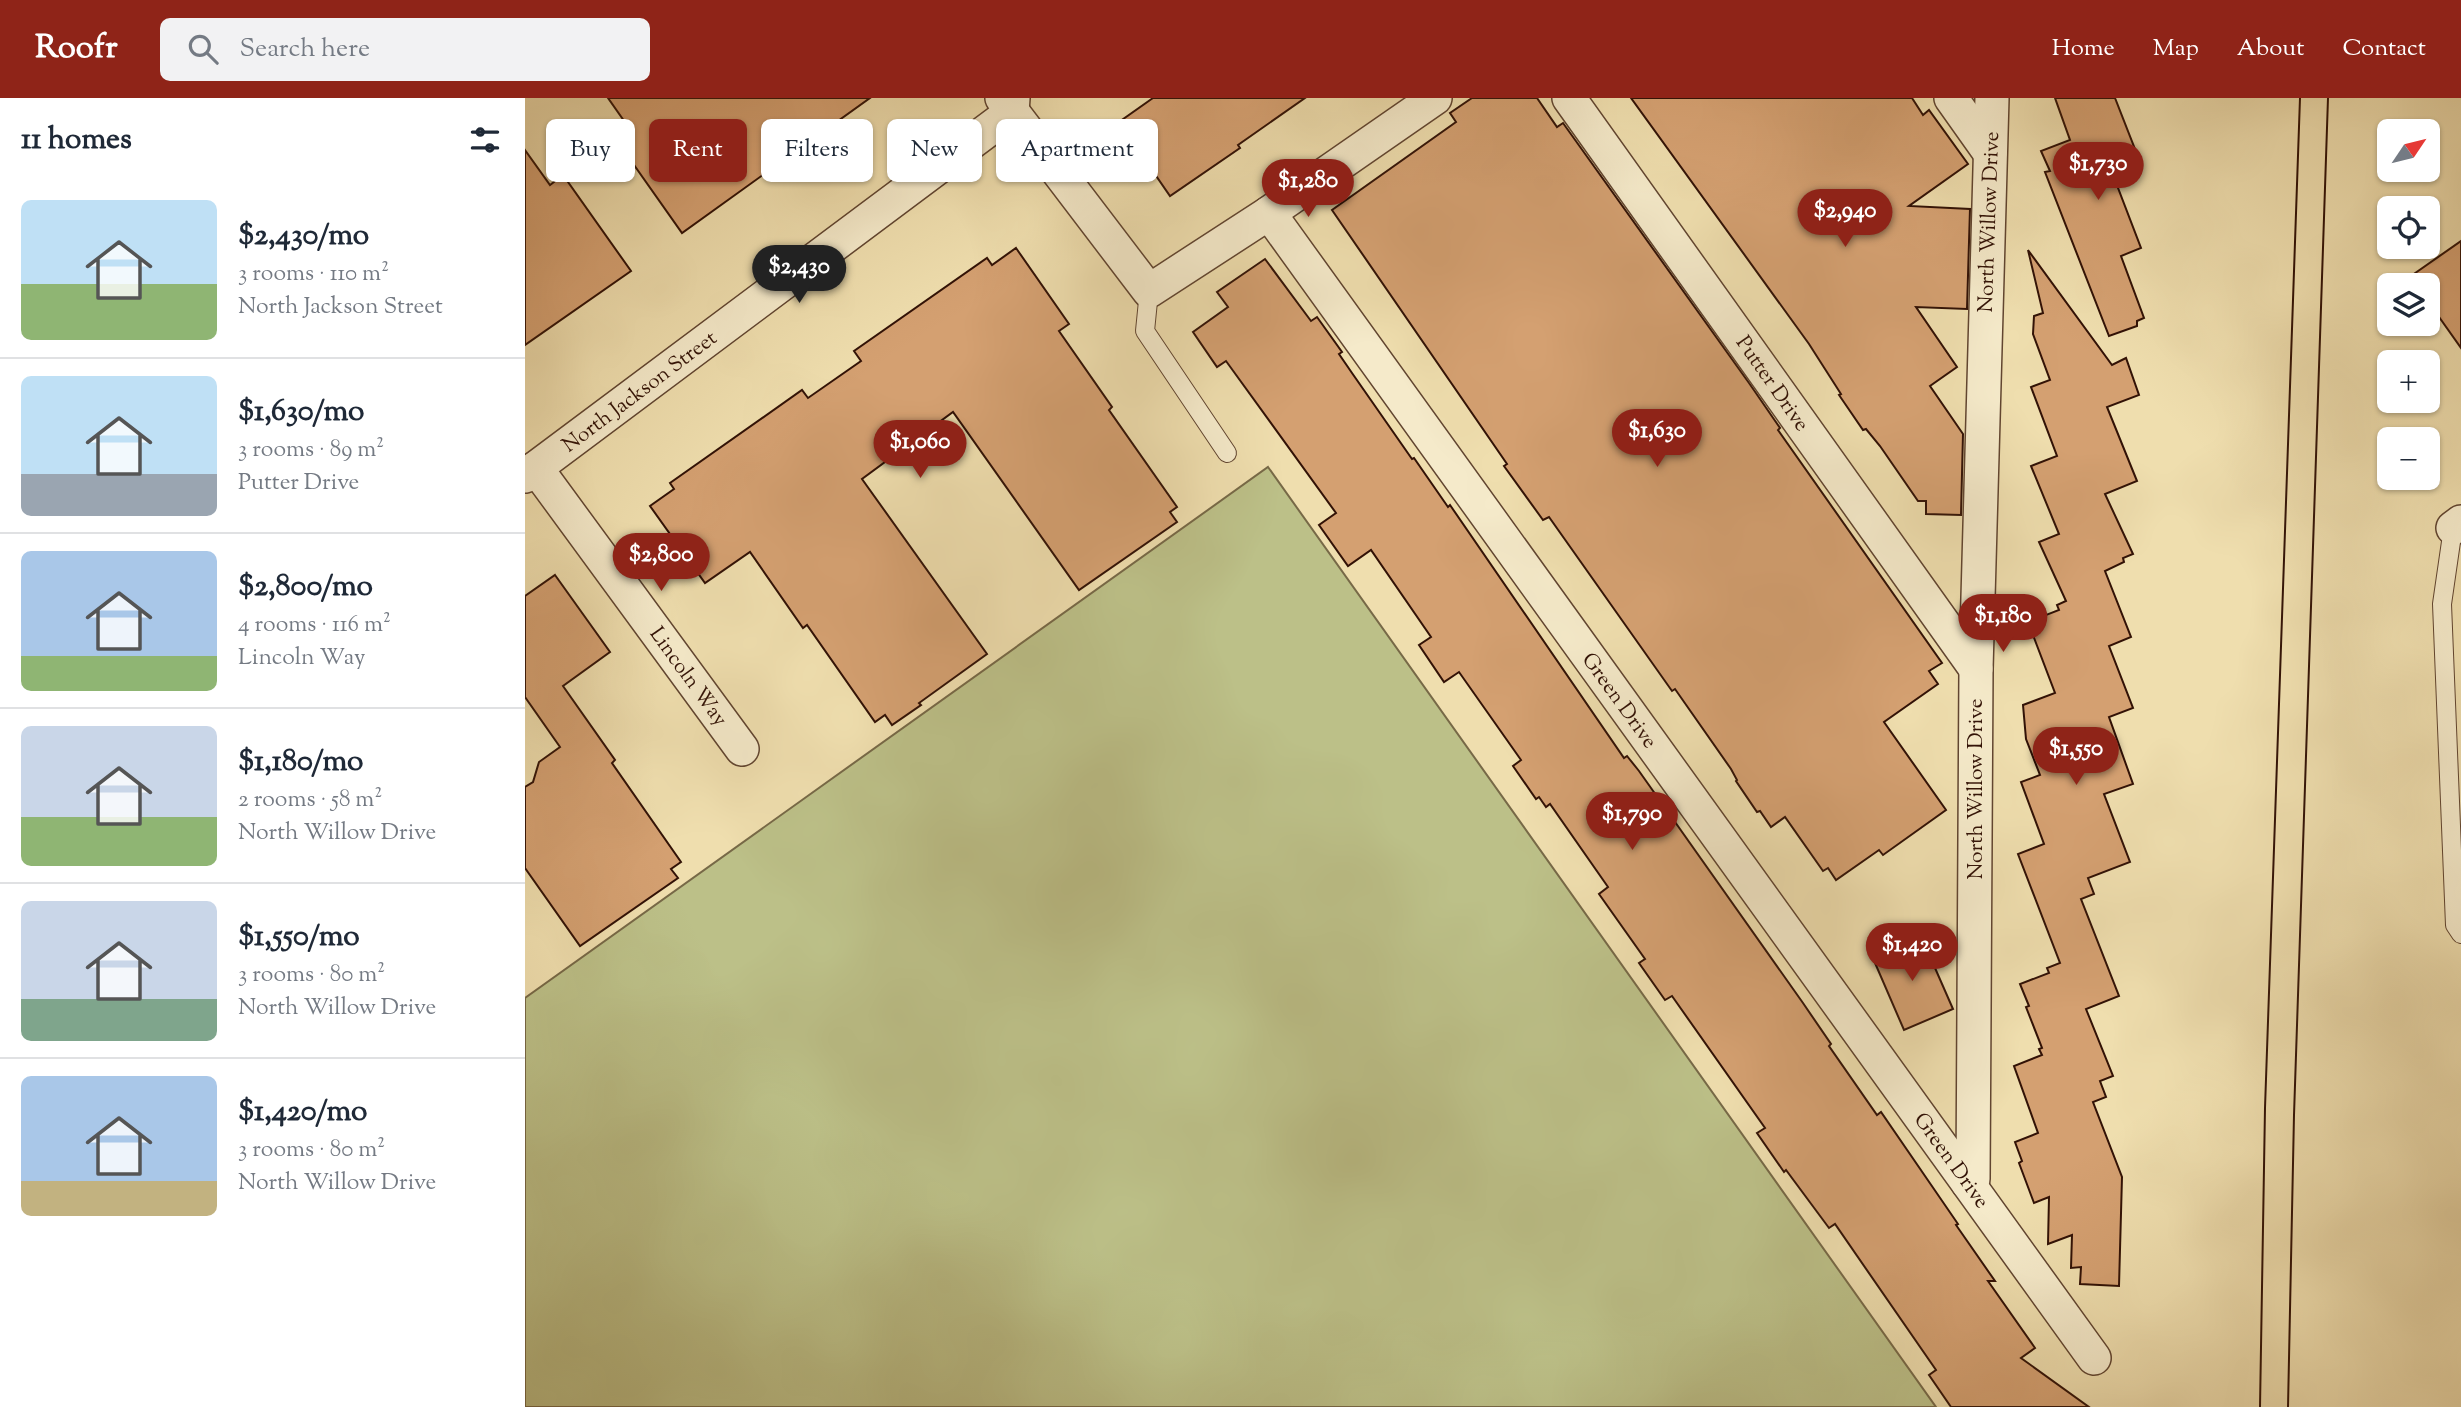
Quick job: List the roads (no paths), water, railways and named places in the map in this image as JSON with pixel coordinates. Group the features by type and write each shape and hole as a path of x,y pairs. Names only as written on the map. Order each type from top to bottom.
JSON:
{"street":[{"path":"1009,103 1149,291 1269,213 1435,98"},
{"name":"Putter Drive","path":"1569,98 1976,669"},
{"path":"1951,98 1990,153"},
{"name":"North Willow Drive","path":"1968,1183 1973,1179 1976,669 1992,98"},
{"name":"North Jackson Street","path":"531,472 1009,103"},
{"name":"Green Drive","path":"1269,213 2094,1358"},
{"name":"Lincoln Way","path":"531,472 742,749"}],"lane":[{"path":"1149,291 1145,331 1227,453"},
{"path":"2457,525 2442,604 2455,925 2461,934"}],"tram line":[{"path":"2260,1407 2265,1108 2300,98"},
{"path":"2288,1407 2294,1115 2328,98"}]}
